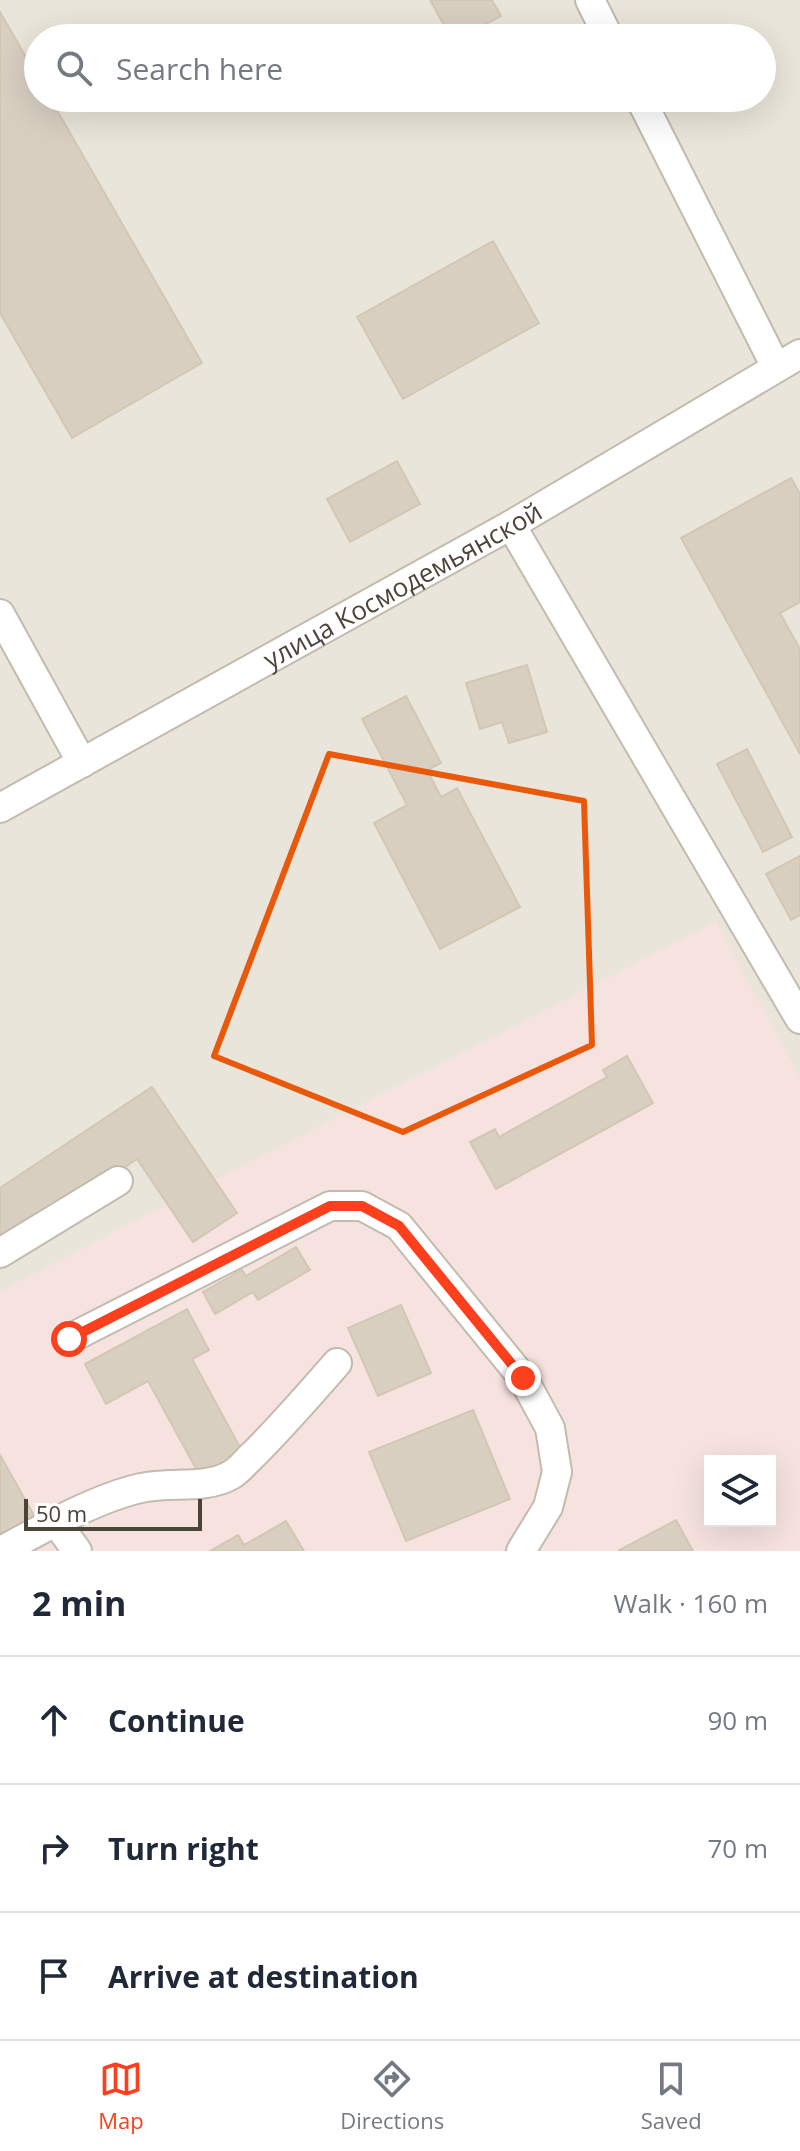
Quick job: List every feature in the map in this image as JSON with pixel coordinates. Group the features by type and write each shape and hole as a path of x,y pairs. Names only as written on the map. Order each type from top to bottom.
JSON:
{"street":[{"path":"590,0 602,24"},
{"path":"648,112 788,360"},
{"name":"улица Космодемьянской","path":"0,808 511,525 788,360"},
{"path":"511,525 800,1019"},
{"path":"0,614 82,763"},
{"path":"0,1253 118,1181"},
{"path":"69,1339 330,1206 362,1206 399,1226 523,1378 550,1428 557,1472 548,1507 521,1551"},
{"path":"1,1551 116,1495 176,1483 205,1484 233,1474 337,1363"},
{"path":"56,1522 77,1551"}],"highlighted area":[{"path":"329,754 584,801 592,1045 403,1132 214,1056"}],"shaded area":[{"path":"0,0 800,0 800,1336 714,1455 704,1455 704,1521 0,1551"},
{"path":"716,922 800,1078 800,1551 0,1551 0,1291"}],"building":[{"path":"430,0 492,0 501,16 486,24 443,24"},
{"path":"0,12 24,54 24,112 58,112 202,363 72,438 0,313"},
{"path":"493,241 539,323 403,399 357,317"},
{"path":"397,461 420,504 350,542 327,499"},
{"path":"791,478 800,494 800,602 780,613 800,649 800,754 681,538"},
{"path":"527,665 547,732 509,743 502,722 480,729 466,683"},
{"path":"406,696 441,763 427,770 441,797 457,788 520,907 440,949 374,823 407,805 362,719"},
{"path":"747,749 792,837 763,852 717,764"},
{"path":"800,856 800,915 791,920 766,874"},
{"path":"627,1056 653,1103 496,1189 470,1142 495,1129 499,1137 607,1077 603,1070"},
{"path":"152,1087 237,1213 193,1242 137,1159 0,1251 0,1188"},
{"path":"296,1247 310,1270 258,1300 253,1292 215,1314 203,1292 242,1270 246,1276"},
{"path":"401,1305 431,1373 378,1396 348,1328"},
{"path":"187,1309 209,1350 192,1359 254,1473 211,1496 148,1381 106,1404 85,1364"},
{"path":"473,1410 510,1499 406,1541 369,1452"},
{"path":"0,1455 49,1542 33,1551 0,1551"},
{"path":"676,1520 693,1551 618,1551"},
{"path":"286,1521 304,1551 210,1551 238,1535 244,1545"}],"route":[{"path":"69,1339 330,1206 362,1206 399,1226 523,1378"}]}
